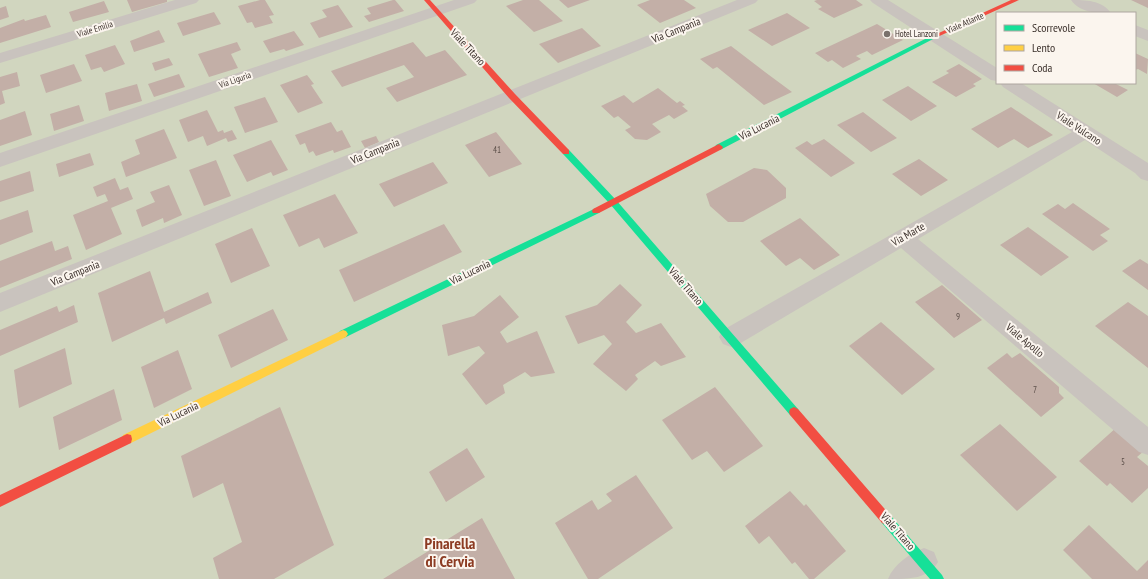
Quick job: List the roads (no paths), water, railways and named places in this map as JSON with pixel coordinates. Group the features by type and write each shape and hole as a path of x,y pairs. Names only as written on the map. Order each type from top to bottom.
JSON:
{"street":[{"name":"Viale Emilia","path":"0,58 191,0"},
{"name":"Via Liguria","path":"0,160 431,6 469,0"},
{"name":"Via Campania","path":"0,303 750,0"},
{"path":"878,0 996,75"},
{"name":"Viale Atlante","path":"936,36 1016,0"},
{"path":"1079,0 1101,12"},
{"name":"Viale Titano","path":"431,6 512,96 613,202 931,570"},
{"path":"1136,30 1148,36"},
{"name":"Via Lucania","path":"0,501 613,202 936,36"},
{"name":"Viale Vulcano","path":"1011,84 1142,168 1148,174"},
{"name":"Via Marte","path":"731,338 902,237 1085,132"},
{"name":"Viale Apollo","path":"902,237 1148,443"},
{"path":"902,579 931,570"}],"place":[{"name":"Hotel Lanzoni","path":"887,34"}],"district":[{"name":"Pinarella di Cervia","path":"450,552"}]}
